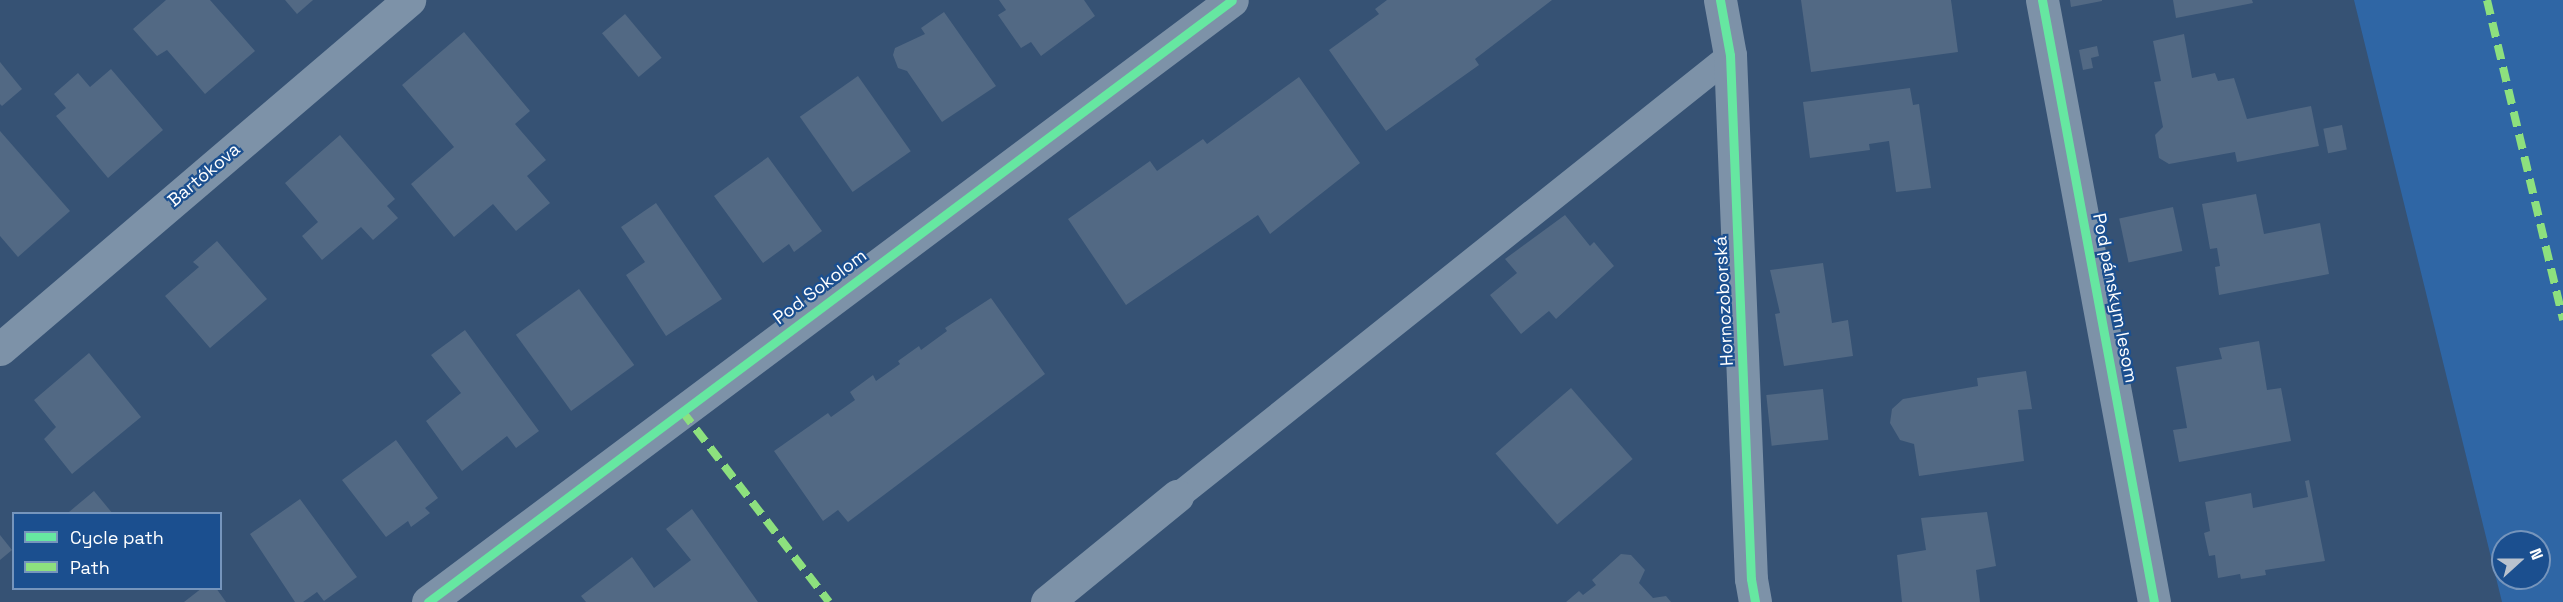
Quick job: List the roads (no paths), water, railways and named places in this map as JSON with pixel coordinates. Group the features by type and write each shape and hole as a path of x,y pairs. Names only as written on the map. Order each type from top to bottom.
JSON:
{"street":[{"name":"Bartókova","path":"0,349 409,0"},
{"name":"Pod Sokolom","path":"428,602 1232,0"},
{"name":"Hornozoborská","path":"1720,0 1730,55 1751,579 1755,602"},
{"name":"Pod pánskym lesom","path":"2042,0 2154,602"},
{"path":"1047,602 1177,496"}],"lane":[{"path":"1177,496 1730,55"}]}
